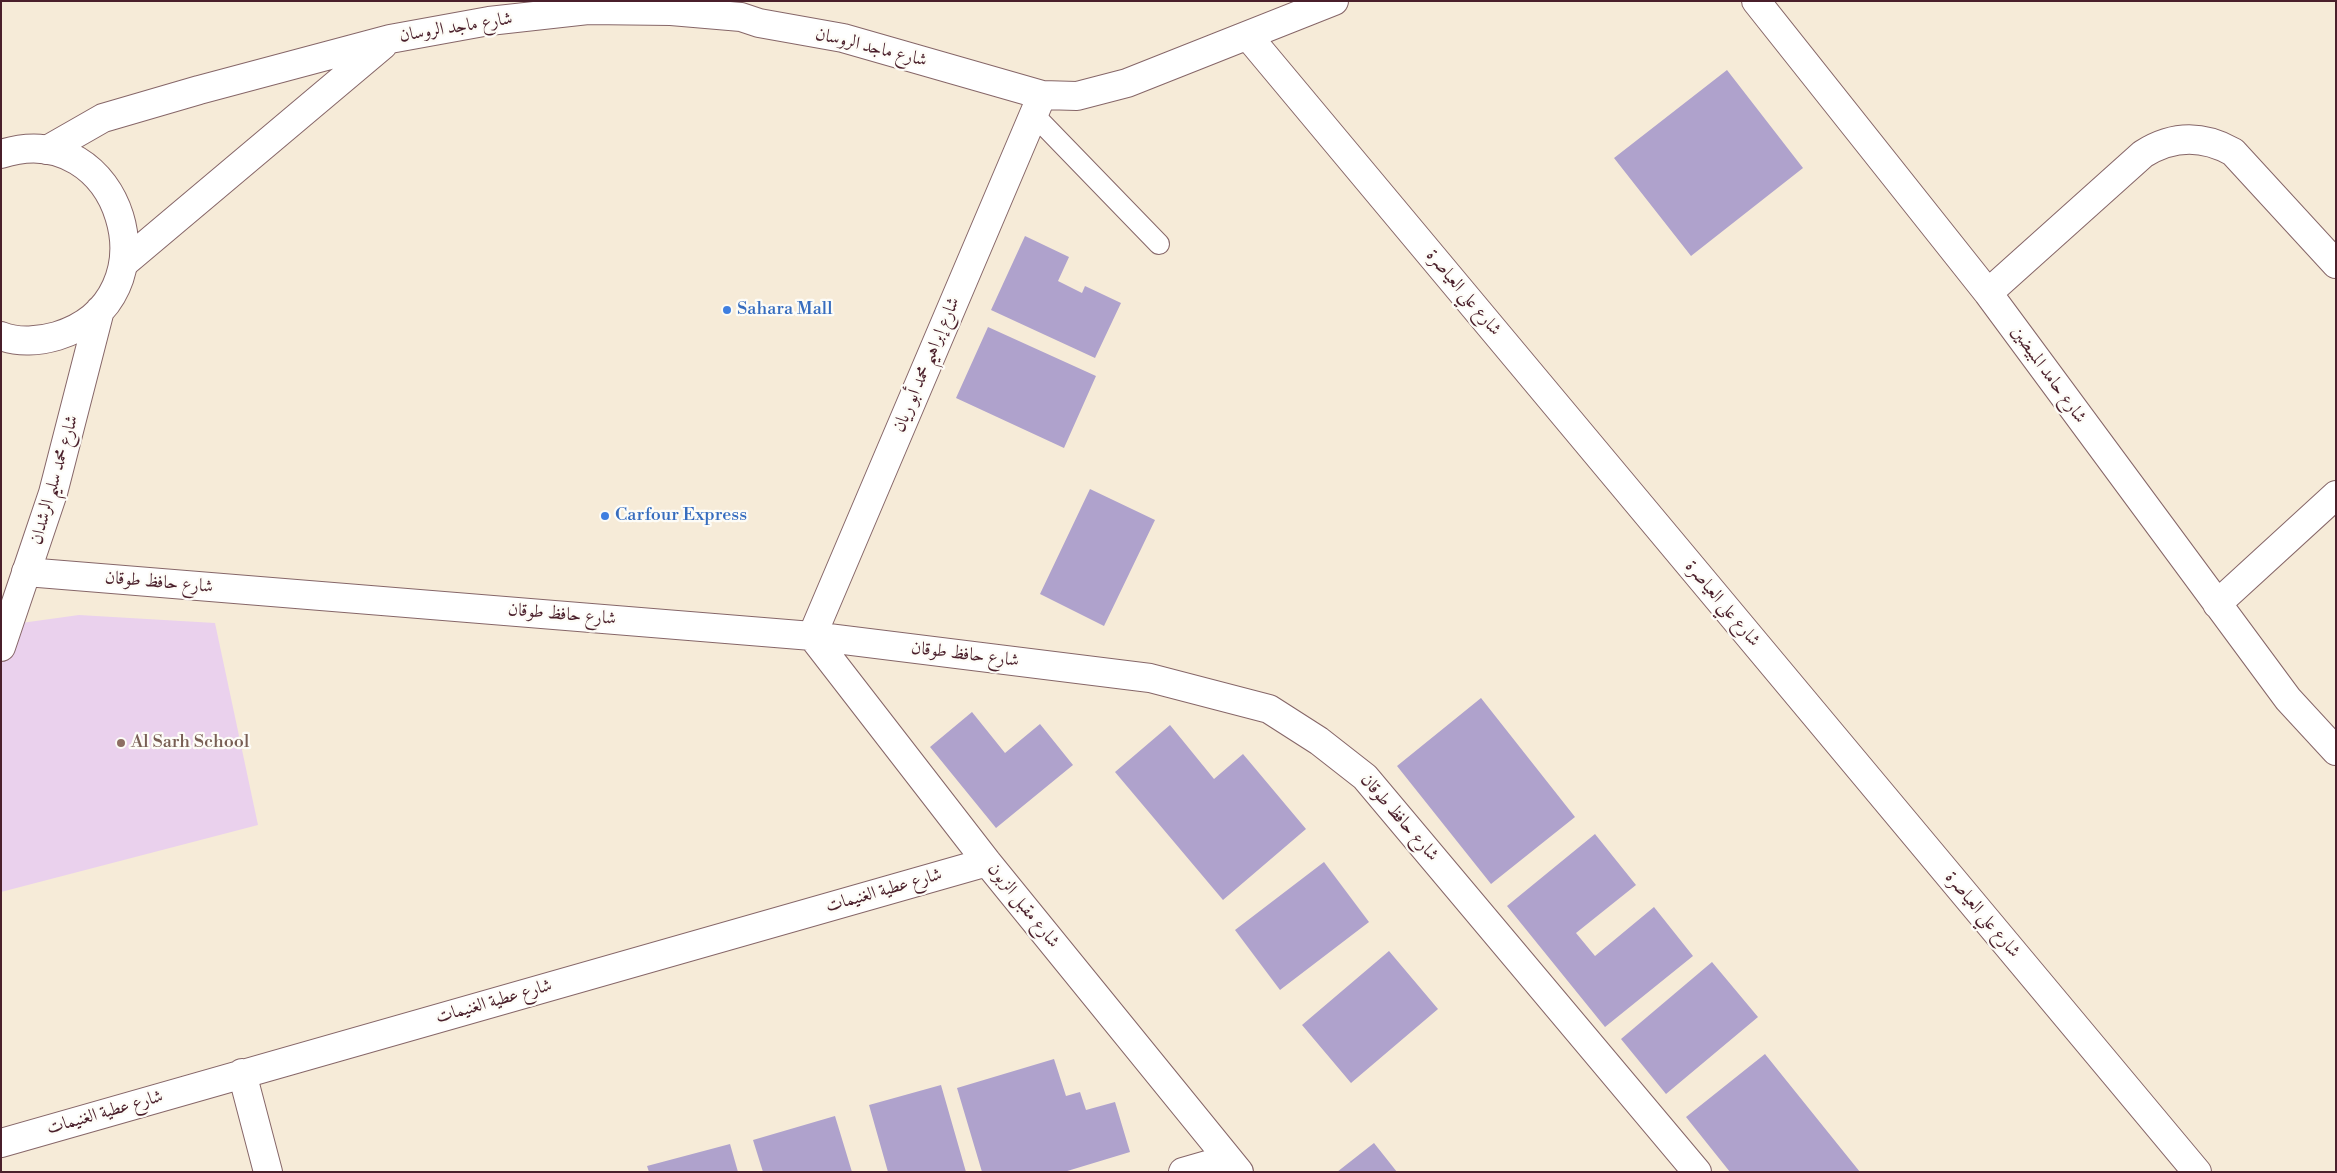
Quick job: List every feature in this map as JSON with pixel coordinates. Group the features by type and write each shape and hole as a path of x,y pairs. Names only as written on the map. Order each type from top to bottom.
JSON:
{"street":[{"name":"شارع ماجد الروسان","path":"47,150 103,118 199,90 390,39 489,21 588,10 671,11 748,9 759,22 843,38 1038,105 1127,83 1334,1"},
{"name":"شارع حامد المبيضين","path":"1756,1 1988,293 2288,699 2336,751"},
{"name":"شارع علي العياصرة","path":"1248,36 2197,1172"},
{"name":"شارع ماجد الروسان","path":"124,263 390,39"},
{"name":"شارع إبراهيم محمد أبو ريان","path":"812,636 1038,105"},
{"path":"1988,293 2143,154 2156,145 2186,139 2218,144 2233,152 2336,264"},
{"path":"1,154 15,150 47,150 75,160 99,178 116,204 124,232 124,263 115,288 100,310 73,331 41,341 1,336"},
{"name":"شارع محمد سليم الرشدان","path":"1,647 54,493 100,310"},
{"path":"2217,604 2336,494"},
{"name":"شارع حافظ طوقان","path":"26,572 812,636 1150,678 1269,709 1318,741 1365,777 1697,1172"},
{"name":"شارع مقبل الزبون","path":"812,636 987,862 1234,1165"},
{"name":"شارع عطية الغنيمات","path":"1,1143 987,862"},
{"path":"242,1073 268,1172"},
{"path":"1184,1172 1234,1165"}],"lane":[{"path":"1038,105 1159,244"}],"shaded area":[{"name":"Al Sarh School","path":"79,615 215,623 258,825 1,892 1,661 14,624"}],"building":[{"path":"1727,70 1803,168 1691,256 1614,158"},
{"path":"1025,236 1069,257 1058,281 1082,293 1085,286 1121,303 1095,358 991,310"},
{"path":"988,327 1096,376 1064,448 956,398"},
{"path":"1090,489 1155,520 1104,626 1040,594"},
{"path":"1481,698 1575,817 1491,884 1397,766"},
{"path":"972,712 1005,753 1040,724 1073,765 996,828 930,747"},
{"path":"1170,725 1214,779 1243,754 1306,829 1223,900 1115,772"},
{"path":"1595,834 1636,885 1576,933 1595,956 1654,907 1693,956 1605,1027 1507,906"},
{"path":"1324,862 1369,922 1280,990 1235,930"},
{"path":"1389,951 1438,1009 1351,1083 1302,1025"},
{"path":"1712,962 1758,1017 1666,1094 1621,1039"},
{"path":"1765,1054 1860,1172 1730,1172 1686,1117"},
{"path":"1054,1059 1066,1096 1080,1092 1086,1110 1115,1102 1130,1152 1064,1172 982,1172 957,1088"},
{"path":"941,1085 966,1172 888,1172 869,1105"},
{"path":"835,1116 852,1172 763,1172 753,1140"},
{"path":"1374,1143 1397,1172 1337,1172"},
{"path":"730,1144 738,1172 649,1172 647,1166"}],"place":[{"name":"Sahara Mall","path":"727,310"},
{"name":"Carfour Express","path":"605,516"},
{"name":"Al Sarh School","path":"121,743"}]}
